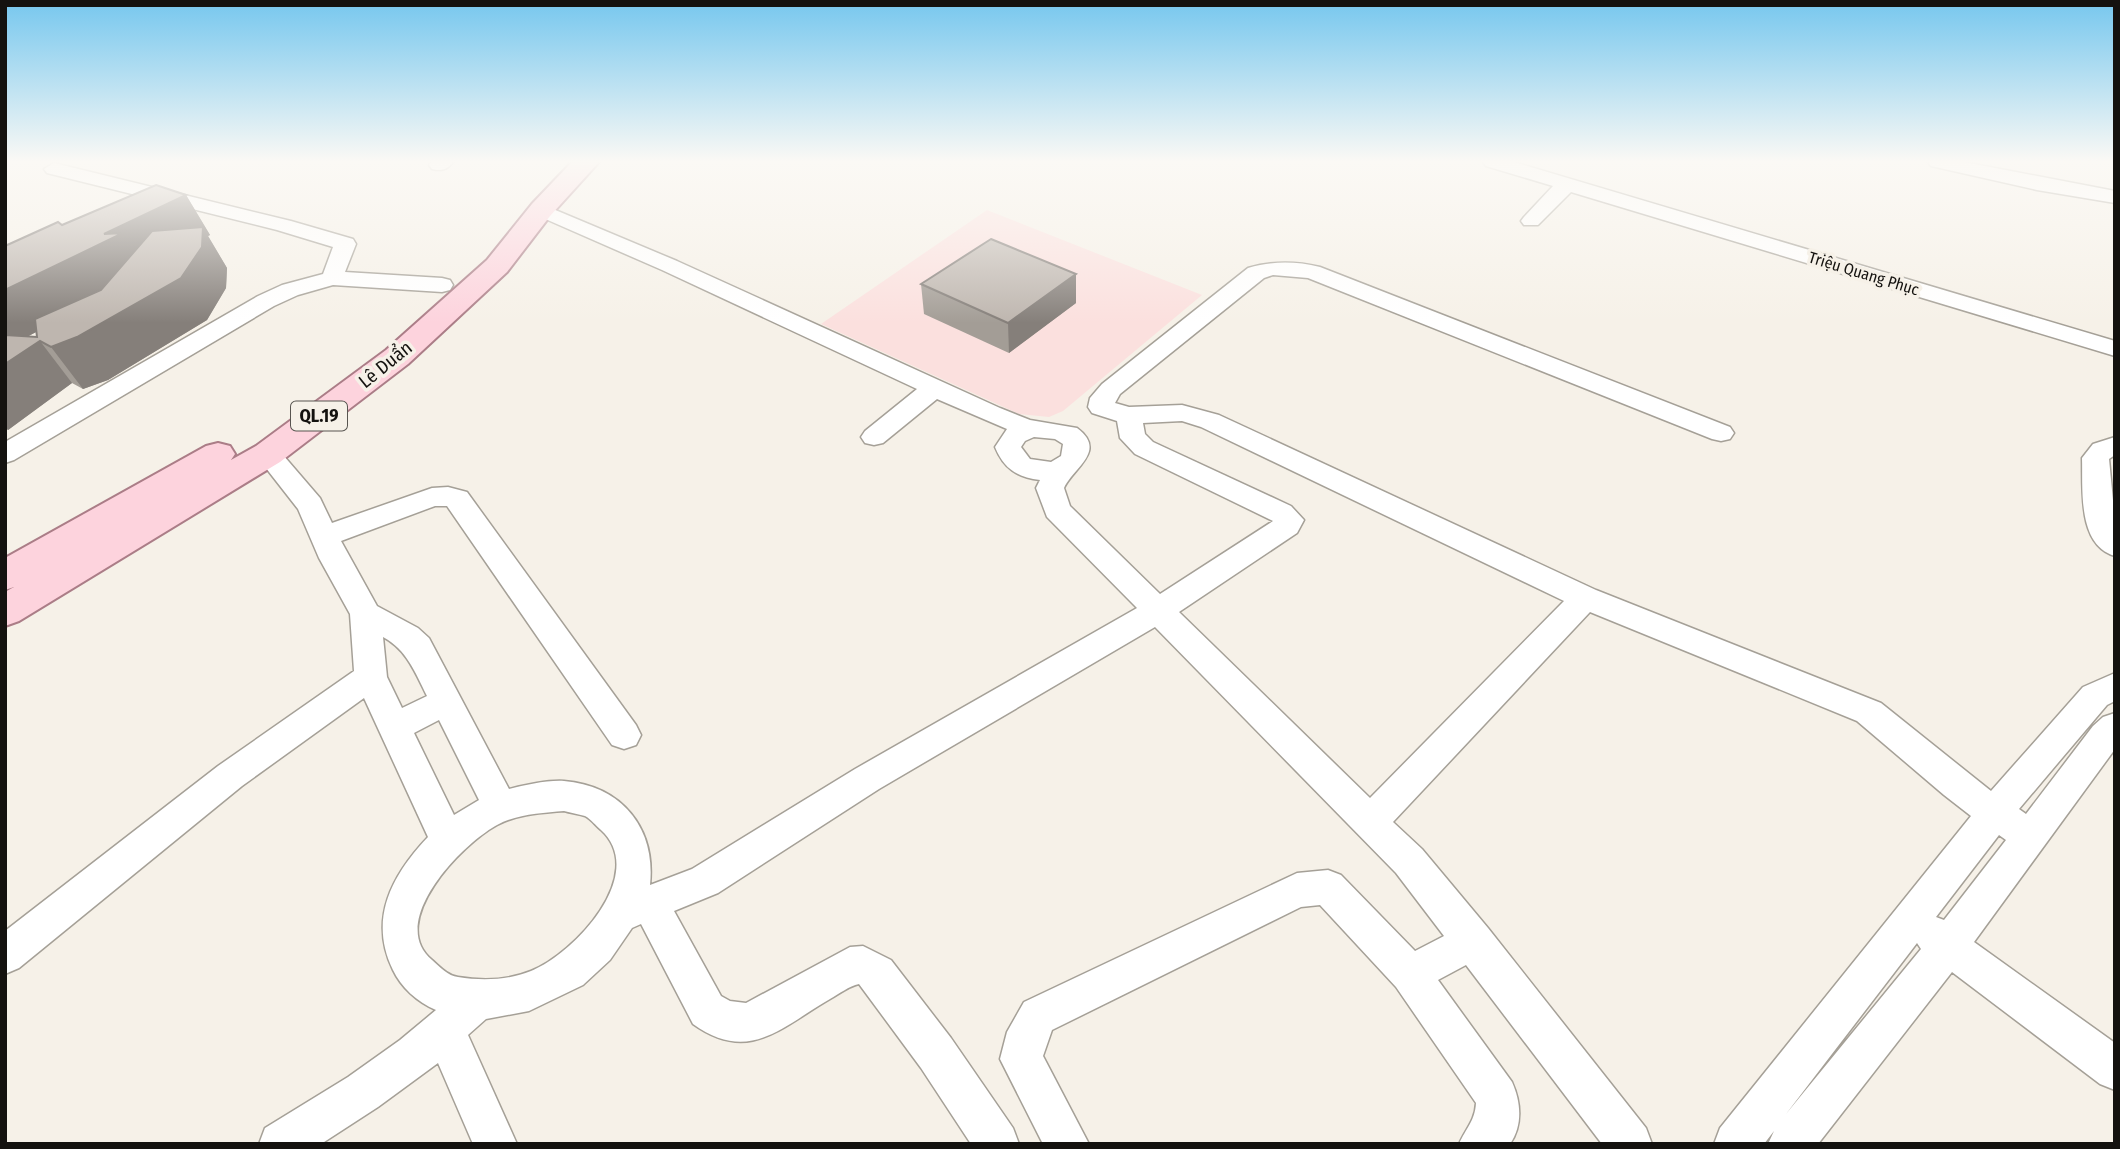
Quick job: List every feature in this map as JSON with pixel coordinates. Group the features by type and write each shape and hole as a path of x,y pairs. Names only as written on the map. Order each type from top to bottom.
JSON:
{"main road":[{"name":"Lê Duẩn","path":"12,565 254,448 442,285 507,216"},
{"name":"Lê Duẩn","path":"5,611 397,357 497,266 538,216"}],"street":[{"path":"245,216 345,244 332,278"},
{"path":"1531,221 1536,216"},
{"name":"Triệu Quang Phục","path":"1672,216 2115,349"},
{"path":"534,220 640,262 925,395 1031,428 1059,430 1070,436 1076,444 1076,454 1070,463 1059,469 1040,472 1022,468 1010,458 1008,447 1016,435 1031,428"},
{"path":"1721,433 1312,272 1272,268 1256,274 1111,389 1103,398 1101,407 1111,413 1130,415 1180,412 1210,421 1586,598 1869,712 1956,785 2031,838"},
{"path":"6,452 290,289 332,278 442,285"},
{"path":"874,436 925,395"},
{"path":"925,395 1008,447"},
{"path":"996,1144 936,1053 877,972 863,965 850,966 750,1023 733,1024 707,1010 634,909 631,892 634,856 622,827 598,806 564,796 525,799 485,814 447,839 418,872 402,910 401,946 417,977 448,996 490,1000 536,989 579,964 634,909 705,881 879,772 1159,610 1287,526 1290,520 1281,513 1143,448 1133,440 1129,431 1130,415"},
{"path":"2115,445 2102,450 2095,458 2101,528 2108,542 2115,546"},
{"path":"254,448 310,505 334,558 349,581 365,614 371,677 447,839"},
{"path":"1059,469 1050,488 1057,510 1429,884 1630,1144"},
{"path":"325,536 432,497 448,496 457,499 624,735"},
{"path":"1370,822 1586,598"},
{"path":"365,614 407,636 418,647 501,808"},
{"path":"5,955 214,786 315,713 371,677"},
{"path":"1790,1144 2031,838 2089,737 2095,696 2115,686"},
{"path":"394,727 446,701"},
{"path":"1736,1144 1997,814 2089,737"},
{"path":"1067,1144 1021,1059 1028,1032 1038,1016 1297,890 1328,887 1410,974 1497,1097 1497,1125 1482,1144"},
{"path":"1912,920 2115,1069"},
{"path":"1410,974 1474,941"},
{"path":"281,1144 415,1055 478,999"},
{"path":"444,1029 495,1144"},
{"path":"1817,1042 1848,1070"}],"shaded area":[{"path":"979,216 1001,216 1202,295 1063,411 1049,417 1019,414 821,324"}],"building":[{"path":"84,216 143,216 104,234 123,233 5,290 5,246 58,222 62,225"},
{"path":"203,227 202,247 181,278 77,337 51,347 40,341 5,364 5,335 37,337 35,319 101,290 152,231"},
{"path":"991,239 1076,274 1008,323 921,284"}]}
